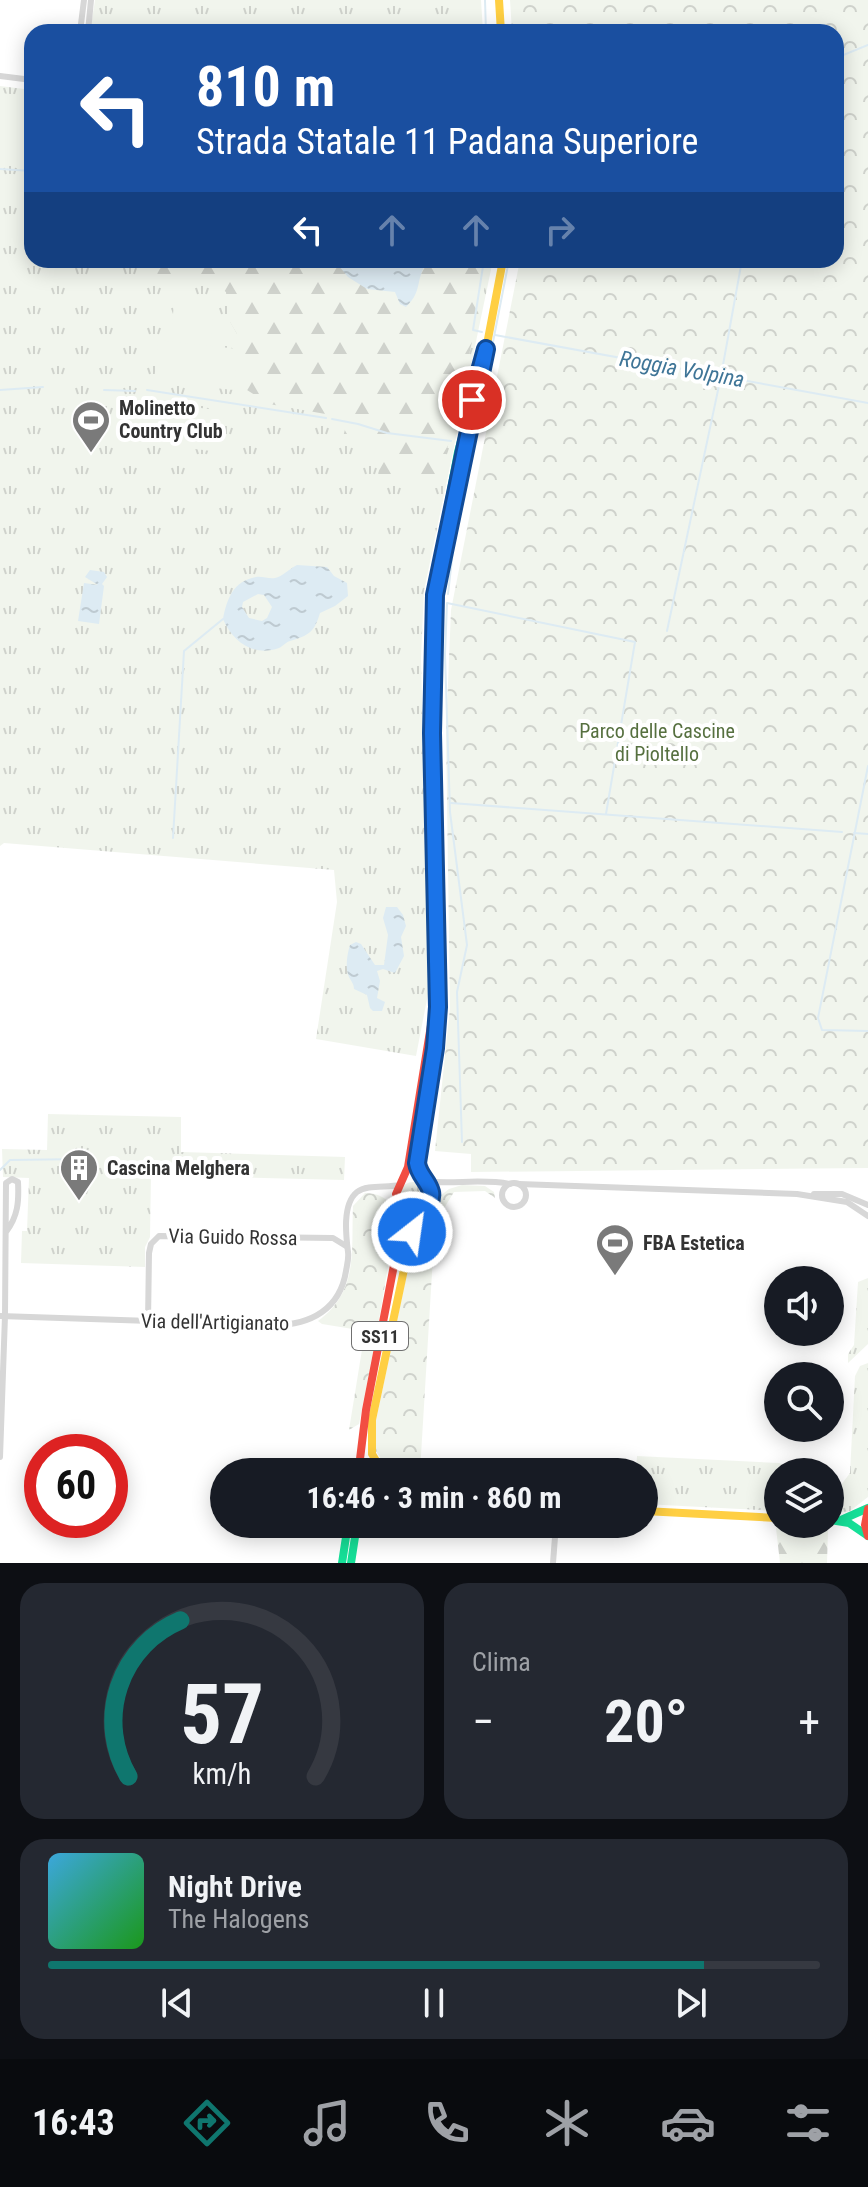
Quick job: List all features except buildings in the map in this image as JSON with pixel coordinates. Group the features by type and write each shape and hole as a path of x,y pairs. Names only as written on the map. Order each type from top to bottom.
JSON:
{"main road":[{"path":"499,0 500,24"},
{"name":"SS11","path":"377,1458 371,1440 372,1420 412,1232 431,1200 430,1188 422,1180 418,1158 435,1048 437,990 432,733 439,546 486,349 501,268"},
{"name":"SS11","path":"360,1458 366,1410 401,1229 402,1216 396,1194 408,1167 437,990"},
{"path":"400,1184 411,1178 422,1180"},
{"path":"398,1204 411,1213 424,1210"},
{"path":"844,1519 868,1508"},
{"path":"868,1508 865,1525 868,1536"},
{"path":"658,1512 764,1517"},
{"path":"844,1522 868,1536"},
{"path":"342,1563 346,1538"},
{"path":"351,1563 355,1538"}],"street":[{"path":"81,24 84,0"},
{"path":"89,24 91,0"},
{"path":"0,76 24,79"},
{"path":"0,1457 6,1183 10,1178 18,1182 17,1212 6,1232"},
{"path":"422,1180 842,1194 868,1205"},
{"path":"480,1180 494,1185 506,1203 513,1207 521,1205 536,1188 552,1184"},
{"path":"431,1200 442,1188 455,1182"},
{"path":"376,1188 400,1184"},
{"path":"503,1196 504,1189 510,1184"},
{"path":"519,1184 526,1192 525,1199"},
{"path":"376,1188 398,1204"},
{"name":"Via dell'Artigianato","path":"3,1316 281,1325 306,1321 328,1309 341,1291 348,1255 350,1202 361,1189 376,1188"},
{"path":"797,1194 847,1202 868,1216"},
{"name":"Via Guido Rossa","path":"148,1322 149,1248 159,1236 335,1238 346,1246"},
{"path":"553,1563 555,1538"}],"green space":[{"path":"95,0 481,0 482,24 91,24"},
{"name":"Parco delle Cascine di Pioltello","path":"510,0 868,0 868,1168 471,1172 471,1154 435,1151 450,1008 446,732 451,610 518,268 844,268 844,24 512,24"},
{"name":"Molinetto Country Club","path":"0,86 24,89 24,268 491,268 424,591 421,658 429,989 416,1056 316,1039 337,902 334,870 4,843 0,846"},
{"path":"0,93 24,95 24,143 0,141"},
{"path":"146,268 489,268 438,488 378,476 382,445 343,437 348,418 269,404 247,390 242,374 245,348 228,318 226,292 216,285 160,275"},
{"path":"175,293 215,298 211,339 171,335"},
{"path":"158,340 238,349 234,390 154,382"},
{"path":"141,400 180,405 175,446 135,441"},
{"path":"185,406 225,411 219,452 179,447"},
{"path":"48,1114 181,1117 181,1152 345,1157 344,1180 151,1175 150,1237 145,1247 145,1267 21,1263 22,1231 27,1231 29,1178 3,1177 2,1149 47,1150"},
{"path":"413,1182 422,1186 426,1195 422,1204 413,1208 404,1204 400,1195 404,1186"},
{"path":"462,1185 485,1186 494,1192 495,1198 485,1191 454,1192 435,1223 421,1458 380,1458 376,1451 374,1430 416,1230 440,1196"},
{"path":"365,1193 379,1195 394,1211 394,1242 359,1424 349,1430 365,1331 318,1321 331,1309 347,1283 352,1254 353,1206"},
{"path":"868,1278 868,1344 848,1363 848,1354 854,1345 858,1282"},
{"path":"868,1363 868,1497 850,1511 844,1512 844,1481 850,1473 855,1376 860,1366"},
{"path":"637,1456 764,1462 764,1510 658,1505 658,1458"},
{"path":"777,1538 828,1538 827,1563 780,1563"}],"water":[{"path":"341,268 423,268 415,295 406,307 400,304 395,292 367,289 348,277"},
{"path":"297,565 327,567 334,576 347,583 348,596 320,613 310,632 302,637 270,650 245,646 232,634 223,619 232,592 248,579 278,577","holes":["258,594 264,595 272,607 267,618 262,621 249,618 242,607 243,602"]},
{"path":"90,570 104,572 107,577 102,584 99,624 78,621 84,583 98,585 85,577"},
{"path":"386,907 397,907 403,915 406,926 401,937 404,956 395,973 383,969 377,971 380,981 377,998 385,1002 382,1011 373,1011 367,995 354,989 348,974 347,957 350,945 356,942 361,944 375,965 384,965 388,935 383,918"}],"waterway":[{"path":"485,0 486,24"},
{"path":"844,55 868,45"},
{"name":"Roggia Volpina","path":"0,169 24,170"},
{"name":"Roggia Volpina","path":"482,332 473,330 483,268"},
{"path":"448,594 454,542 507,268"},
{"path":"667,631 741,268"},
{"name":"Roggia Volpina","path":"495,335 868,403"},
{"path":"0,390 43,387"},
{"path":"104,390 135,391"},
{"path":"147,390 326,418"},
{"path":"332,419 387,433 451,441"},
{"path":"462,1142 457,992 467,945 450,812 445,654 447,603 635,642 606,814"},
{"path":"173,838 184,651 223,619"},
{"path":"868,766 818,1018 822,1030 868,1031"},
{"path":"451,803 842,832"},
{"path":"854,833 868,834"},
{"path":"0,1170 10,1160 84,1159"}],"traffic: fast":[{"path":"433,686 436,570 458,452 486,349"},
{"path":"844,1519 868,1508"},
{"path":"844,1522 868,1536"},
{"path":"342,1563 346,1538"},
{"path":"351,1563 355,1538"}],"traffic: slow":[{"path":"499,0 500,24"},
{"path":"485,355 501,268"},
{"path":"442,562 474,412"},
{"path":"374,1458 372,1420 412,1232 431,1197 417,1163 429,1079"},
{"path":"658,1512 764,1517"}],"traffic: jam":[{"path":"429,1079 438,1011 433,686"},
{"path":"360,1458 366,1410 401,1229 402,1216 396,1194 408,1167 433,1013"},
{"path":"868,1509 865,1525 868,1536"}],"place":[{"name":"Molinetto Country Club","path":"91,454"},
{"name":"Cascina Melghera","path":"79,1202"},
{"name":"FBA Estetica","path":"615,1277"}],"route":[{"path":"412,1232 431,1197 430,1188 422,1180 417,1163 435,1048 438,1007 432,733 435,595 486,349 472,400"}]}
